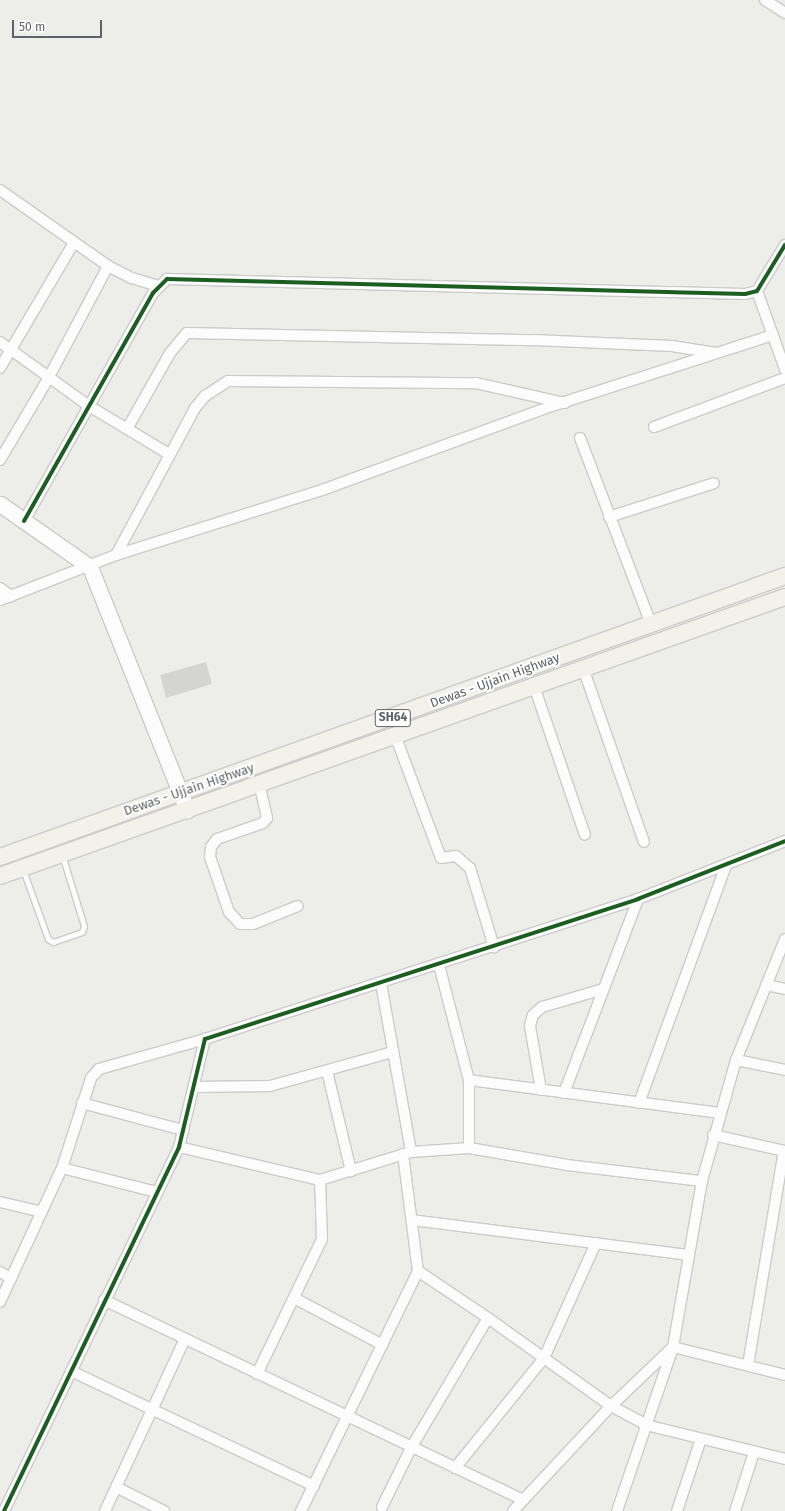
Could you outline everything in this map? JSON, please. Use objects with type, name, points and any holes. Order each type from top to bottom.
[{"type":"main road","name":"Dewas - Ujjain Highway","points":[[0,857],[785,576]]},
{"type":"main road","name":"Dewas - Ujjain Highway","points":[[0,876],[785,597]]},
{"type":"street","points":[[765,0],[785,13]]},
{"type":"street","points":[[0,190],[73,244],[108,266],[132,278],[158,286]]},
{"type":"street","points":[[0,368],[73,244]]},
{"type":"street","points":[[24,521],[158,286],[172,278],[745,294],[758,291],[785,245]]},
{"type":"street","points":[[0,460],[49,377],[108,266]]},
{"type":"street","points":[[758,291],[773,335],[781,344],[785,369]]},
{"type":"street","points":[[126,429],[170,353],[186,333],[533,340],[672,346],[716,353]]},
{"type":"street","points":[[0,600],[90,567],[116,555],[322,490],[565,403],[773,335]]},
{"type":"street","points":[[0,342],[89,406],[169,454]]},
{"type":"street","points":[[654,427],[785,378]]},
{"type":"street","points":[[116,555],[169,454],[205,396],[228,381],[476,383],[565,403]]},
{"type":"street","points":[[580,438],[609,518],[651,624]]},
{"type":"street","points":[[609,518],[714,483]]},
{"type":"street","points":[[0,504],[90,567],[187,810]]},
{"type":"street","points":[[0,588],[11,596]]},
{"type":"street","points":[[583,668],[644,842]]},
{"type":"street","points":[[534,686],[585,835]]},
{"type":"street","points":[[395,735],[441,858],[456,856],[470,868],[494,947]]},
{"type":"street","points":[[259,783],[267,818],[263,822],[217,839],[211,847],[210,857],[229,912],[240,924],[253,924],[298,906]]},
{"type":"street","points":[[0,1302],[62,1168],[91,1078],[99,1069],[205,1039],[494,947],[638,899],[785,841]]},
{"type":"street","points":[[639,1103],[726,865]]},
{"type":"street","points":[[564,1093],[638,899]]},
{"type":"street","points":[[617,1511],[673,1347],[702,1181],[713,1135],[736,1060],[785,939]]},
{"type":"street","points":[[439,965],[469,1080],[469,1148]]},
{"type":"street","points":[[301,1511],[418,1271],[412,1220],[407,1153],[382,983]]},
{"type":"street","points":[[766,985],[785,989]]},
{"type":"street","points":[[541,1090],[530,1026],[533,1014],[542,1007],[603,989]]},
{"type":"street","points":[[4,1511],[104,1300],[179,1147],[205,1039]]},
{"type":"street","points":[[194,1087],[270,1086],[393,1052]]},
{"type":"street","points":[[736,1060],[785,1070]]},
{"type":"street","points":[[327,1071],[351,1171]]},
{"type":"street","points":[[469,1080],[720,1113]]},
{"type":"street","points":[[82,1103],[184,1130]]},
{"type":"street","points":[[713,1135],[785,1151],[748,1366]]},
{"type":"street","points":[[179,1147],[320,1180],[407,1153],[469,1148],[567,1165],[702,1181]]},
{"type":"street","points":[[62,1168],[157,1192]]},
{"type":"street","points":[[257,1374],[296,1299],[322,1239],[320,1180]]},
{"type":"street","points":[[0,1202],[42,1212]]},
{"type":"street","points":[[412,1220],[689,1254]]},
{"type":"street","points":[[455,1468],[544,1358],[596,1243]]},
{"type":"street","points":[[418,1271],[488,1318],[611,1406],[646,1425],[785,1459]]},
{"type":"street","points":[[0,1272],[11,1278]]},
{"type":"street","points":[[296,1299],[383,1345]]},
{"type":"street","points":[[104,1300],[411,1448],[523,1500]]},
{"type":"street","points":[[384,1510],[411,1448],[488,1318]]},
{"type":"street","points":[[105,1511],[185,1339]]},
{"type":"street","points":[[673,1347],[785,1375]]},
{"type":"street","points":[[512,1511],[611,1406],[673,1347]]},
{"type":"street","points":[[71,1370],[314,1486]]},
{"type":"street","points":[[677,1511],[701,1439]]},
{"type":"street","points":[[735,1511],[754,1452]]},
{"type":"street","points":[[116,1487],[164,1511]]},
{"type":"lane","points":[[22,868],[48,939],[54,942],[82,932],[84,926],[62,854]]},
{"type":"building","points":[[206,662],[212,684],[166,698],[160,675]]},
{"type":"cycle path","points":[[24,521],[153,293],[167,279],[745,294],[757,291],[785,245]]},
{"type":"cycle path","points":[[4,1511],[179,1147],[205,1039],[638,899],[785,841]]}]
